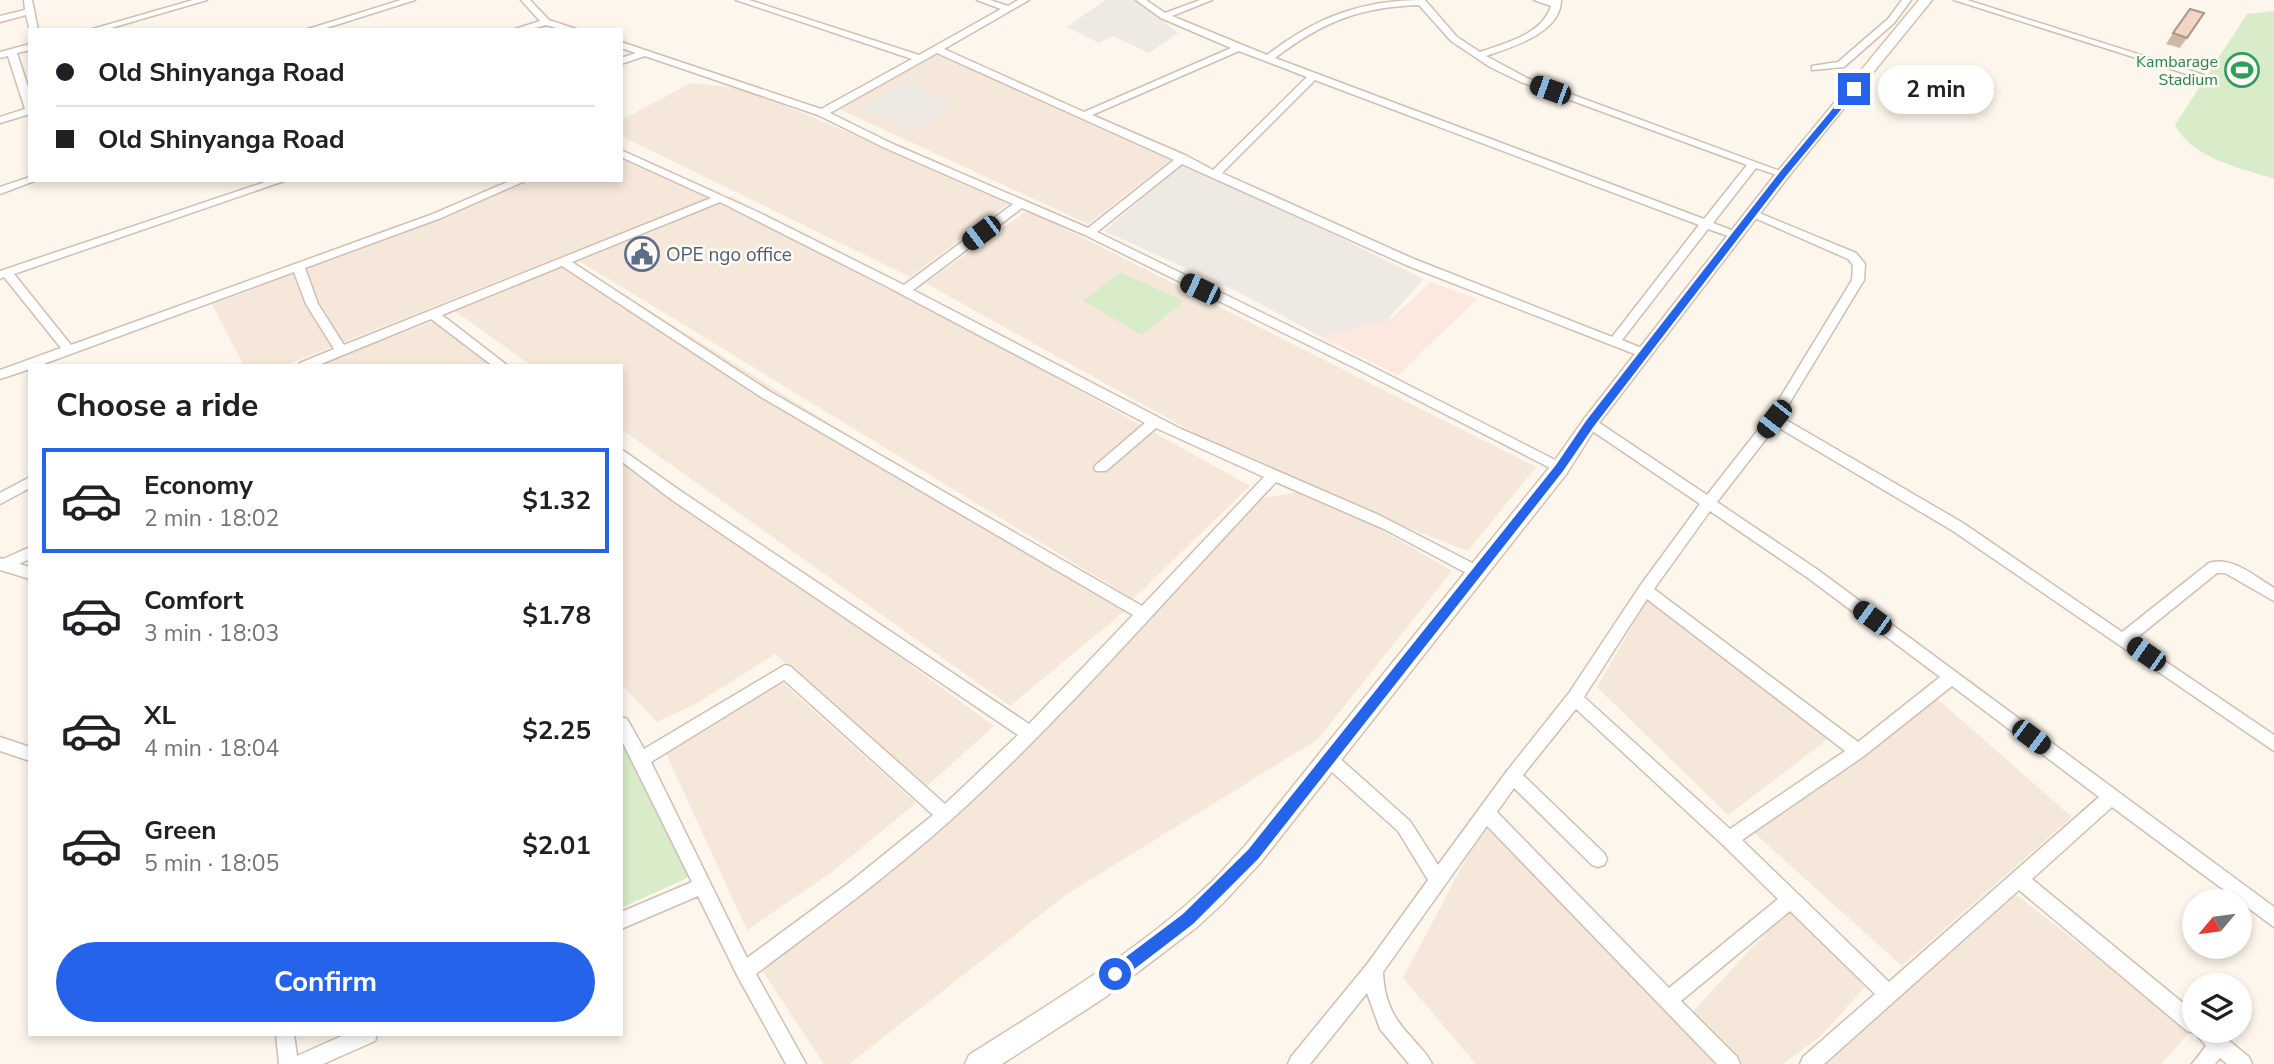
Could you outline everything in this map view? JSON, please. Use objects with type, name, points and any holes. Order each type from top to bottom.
[{"type":"main road","points":[[978,1064],[1095,989],[1188,919],[1253,854],[1560,468],[1590,423],[1752,213],[1926,0]]},
{"type":"street","points":[[27,0],[33,28]]},
{"type":"street","points":[[100,28],[204,0]]},
{"type":"street","points":[[316,28],[411,0]]},
{"type":"street","points":[[525,0],[546,22]]},
{"type":"street","points":[[740,0],[919,58]]},
{"type":"street","points":[[981,0],[1009,9]]},
{"type":"street","points":[[822,113],[1025,0]]},
{"type":"street","points":[[1140,0],[1164,16],[1239,48],[1735,236]]},
{"type":"street","points":[[1164,16],[1208,0]]},
{"type":"street","points":[[1478,56],[1538,31],[1557,3],[1538,0]]},
{"type":"street","points":[[1815,68],[1841,65],[1891,21],[1907,0]]},
{"type":"street","points":[[1958,0],[2199,75]]},
{"type":"street","points":[[1268,59],[1294,38],[1338,14],[1374,5],[1421,1],[1454,39],[1478,56],[1524,80],[1783,174]]},
{"type":"street","points":[[0,19],[29,12]]},
{"type":"street","points":[[524,28],[546,22],[568,28]]},
{"type":"street","points":[[623,46],[822,113],[1089,233],[1363,367],[1560,468]]},
{"type":"street","points":[[0,55],[28,48]]},
{"type":"street","points":[[1082,116],[1239,48]]},
{"type":"street","points":[[936,49],[1410,262],[1645,354]]},
{"type":"street","points":[[12,52],[28,104]]},
{"type":"street","points":[[623,60],[645,53]]},
{"type":"street","points":[[1216,174],[1314,76]]},
{"type":"street","points":[[0,120],[28,112]]},
{"type":"street","points":[[623,154],[720,198],[1154,422],[1272,477],[1362,513],[1477,572]]},
{"type":"street","points":[[1089,233],[1183,158]]},
{"type":"street","points":[[1615,341],[1754,164]]},
{"type":"street","points":[[0,191],[28,181]]},
{"type":"street","points":[[67,348],[4,274],[276,182]]},
{"type":"street","points":[[0,374],[437,216],[517,182]]},
{"type":"street","points":[[309,364],[565,263],[720,198]]},
{"type":"street","points":[[904,291],[1020,204]]},
{"type":"street","points":[[1298,1064],[1374,970],[1513,776],[1575,698],[1645,590],[1708,503],[1774,419],[1858,280],[1860,268],[1857,261],[1846,253],[1752,213]]},
{"type":"street","points":[[565,263],[765,394],[1142,613]]},
{"type":"street","points":[[298,266],[312,303],[341,351]]},
{"type":"street","points":[[434,315],[499,364]]},
{"type":"street","points":[[1774,419],[1958,527],[2274,744]]},
{"type":"street","points":[[1101,468],[1154,422]]},
{"type":"street","points":[[1590,423],[1813,574],[2274,918]]},
{"type":"street","points":[[623,456],[677,496],[1030,734]]},
{"type":"street","points":[[744,971],[856,888],[945,814],[1030,734],[1272,477]]},
{"type":"street","points":[[0,499],[28,483]]},
{"type":"street","points":[[2,565],[28,553]]},
{"type":"street","points":[[2,565],[28,572]]},
{"type":"street","points":[[2124,639],[2214,567],[2227,567],[2274,595]]},
{"type":"street","points":[[1645,590],[1858,751]]},
{"type":"street","points":[[641,759],[785,671],[945,814]]},
{"type":"street","points":[[1729,839],[1858,751],[1952,677]]},
{"type":"street","points":[[1575,698],[1729,839],[1888,994]]},
{"type":"street","points":[[623,728],[641,759],[744,971],[796,1064]]},
{"type":"street","points":[[0,744],[28,753]]},
{"type":"street","points":[[1330,760],[1404,826],[1438,880]]},
{"type":"street","points":[[1513,776],[1598,859]]},
{"type":"street","points":[[1810,1064],[2111,797]]},
{"type":"street","points":[[1487,814],[1730,1064]]},
{"type":"street","points":[[2019,879],[2182,1014]]},
{"type":"street","points":[[623,920],[701,886]]},
{"type":"street","points":[[1668,1000],[1790,900]]},
{"type":"street","points":[[1374,970],[1374,988],[1380,1013],[1422,1064]]},
{"type":"street","points":[[285,1036],[289,1064]]},
{"type":"street","points":[[301,1064],[364,1036]]},
{"type":"street","points":[[2203,1064],[2220,1044],[2242,1064]]},
{"type":"shaded area","points":[[1106,0],[1136,0],[1178,33],[1149,53],[1113,36],[1099,43],[1067,27]]},
{"type":"shaded area","points":[[938,52],[1175,157],[1088,224],[837,108]]},
{"type":"shaded area","points":[[910,78],[952,107],[909,130],[859,108]]},
{"type":"shaded area","points":[[691,83],[747,89],[1011,202],[910,277],[623,137],[623,119]]},
{"type":"shaded area","points":[[623,150],[721,193],[288,364],[243,364],[211,302],[518,182],[623,182]]},
{"type":"shaded area","points":[[1185,162],[1424,279],[1386,321],[1320,336],[1238,292],[1104,231]]},
{"type":"shaded area","points":[[731,196],[1250,486],[1133,599],[579,261]]},
{"type":"shaded area","points":[[1028,210],[1536,467],[1468,551],[1268,474],[925,283]]},
{"type":"shaded area","points":[[571,261],[1126,610],[1010,706],[623,430],[623,364],[529,364],[452,309]]},
{"type":"shaded area","points":[[1431,282],[1477,299],[1398,375],[1311,332],[1352,306],[1392,318]]},
{"type":"shaded area","points":[[439,319],[500,364],[325,364]]},
{"type":"shaded area","points":[[623,454],[994,726],[927,786],[775,654],[697,703],[657,722],[623,686]]},
{"type":"shaded area","points":[[1300,492],[1333,502],[1452,571],[1318,739],[1067,894],[849,1064],[824,1064],[760,967],[807,922],[1034,726],[1261,498]]},
{"type":"shaded area","points":[[1651,593],[1828,739],[1728,815],[1597,687]]},
{"type":"shaded area","points":[[774,675],[916,803],[832,872],[747,930],[664,749]]},
{"type":"shaded area","points":[[1925,688],[2072,817],[1902,966],[1752,831]]},
{"type":"shaded area","points":[[1485,823],[1719,1064],[1476,1064],[1403,978]]},
{"type":"shaded area","points":[[2014,893],[2182,1024],[2182,1041],[2161,1064],[1817,1064]]},
{"type":"shaded area","points":[[1792,905],[1872,979],[1822,1035],[1783,1064],[1740,1064],[1692,1012]]},
{"type":"green space","name":"Kambarage Stadium","points":[[2274,11],[2274,179],[2218,161],[2205,154],[2183,137],[2175,125],[2247,14]]},
{"type":"green space","points":[[1120,272],[1184,301],[1142,335],[1083,301]]},
{"type":"green space","points":[[623,733],[700,872],[623,907]]},
{"type":"building","points":[[2190,9],[2204,13],[2187,38],[2173,33]]},
{"type":"place","name":"Kambarage Stadium","points":[[2242,70]]},
{"type":"place","name":"OPE ngo office","points":[[642,254]]},
{"type":"route","points":[[1115,974],[1188,919],[1214,896],[1253,854],[1560,468],[1590,423],[1783,174],[1854,89]]}]
